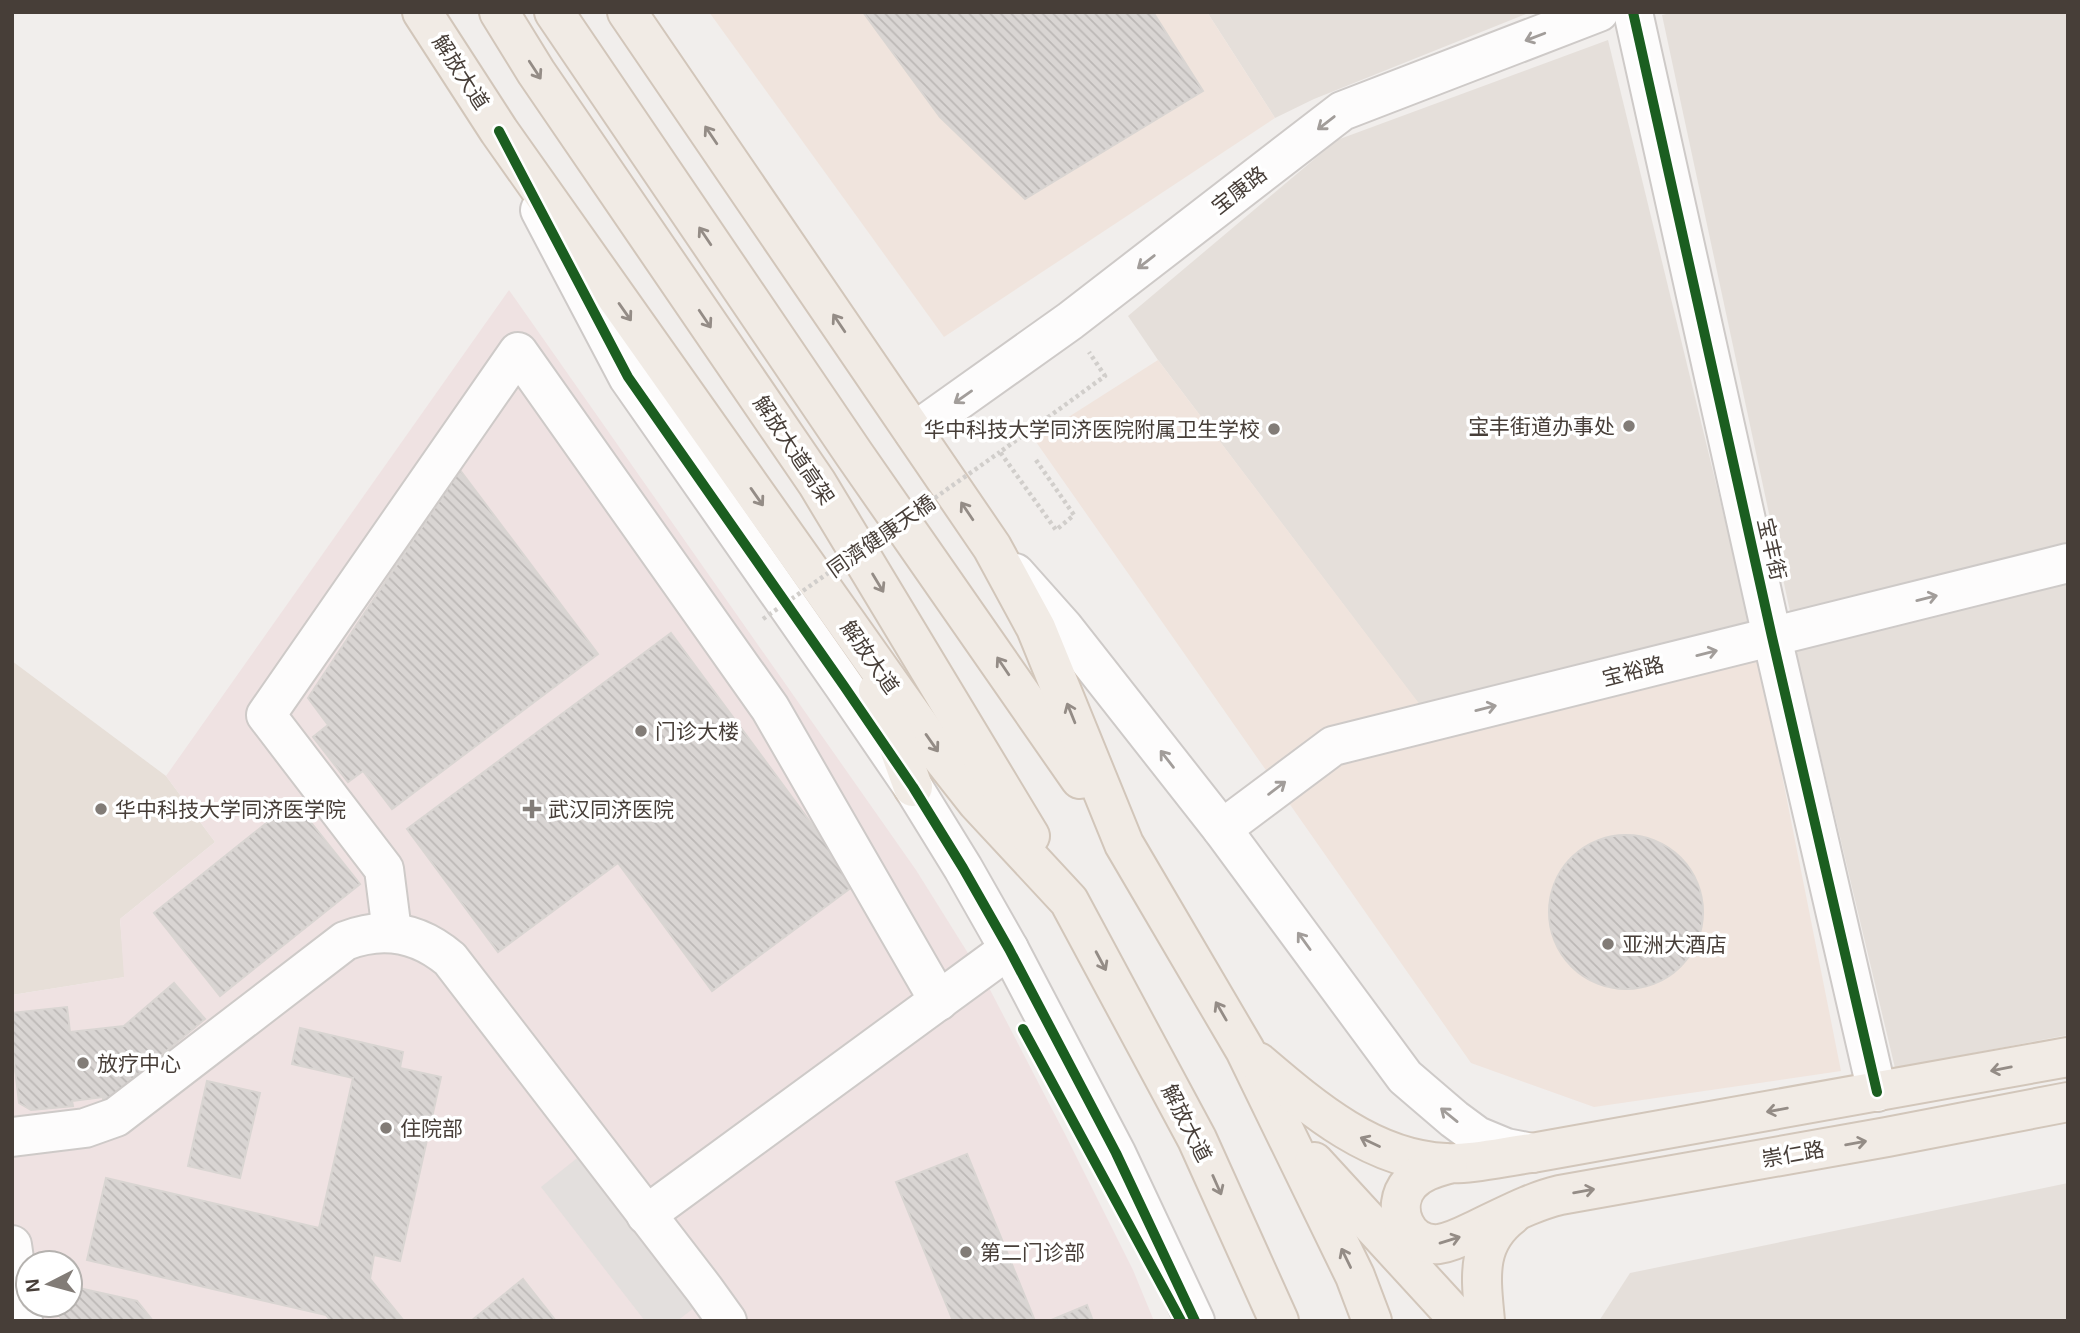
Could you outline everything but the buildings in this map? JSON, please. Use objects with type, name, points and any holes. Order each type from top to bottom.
[{"type":"main road","name":"解放大道高架","points":[[499,12],[536,72],[817,483],[1069,901]]},
{"type":"main road","points":[[554,12],[854,454],[1124,844],[1245,1051],[1355,1276],[1372,1321]]},
{"type":"main road","points":[[627,12],[992,547],[1036,628],[1124,844]]},
{"type":"main road","name":"解放大道","points":[[439,18],[499,131],[940,755],[977,802],[1069,901],[1196,1139],[1279,1321]]},
{"type":"main road","points":[[860,642],[913,787]]},
{"type":"main road","points":[[1245,1051],[1300,1098],[1348,1132],[1418,1160],[1448,1164],[1532,1153],[2068,1057]]},
{"type":"main road","name":"崇仁路","points":[[1448,1164],[1421,1174],[1412,1181],[1402,1196],[1400,1206],[1403,1223],[1414,1237],[1429,1244],[1452,1241],[1519,1210],[1560,1195],[2068,1102]]},
{"type":"main road","points":[[1280,1120],[1317,1166],[1460,1321]]},
{"type":"main road","points":[[1485,1321],[1483,1259],[1487,1244],[1501,1223],[1519,1210]]},
{"type":"street","name":"宝康路","points":[[914,432],[1070,321],[1342,111],[1599,12]]},
{"type":"street","name":"宝丰街","points":[[1633,12],[1877,1093]]},
{"type":"street","points":[[499,131],[628,377],[913,787],[1009,949],[1116,1153],[1195,1321]]},
{"type":"street","points":[[392,932],[384,869],[266,715],[518,352],[770,708],[939,1001]]},
{"type":"street","points":[[992,547],[1064,628],[1222,829],[1405,1077],[1477,1136],[1506,1148],[1532,1153]]},
{"type":"street","name":"宝裕路","points":[[1222,829],[1333,746],[2068,563]]},
{"type":"street","points":[[12,1136],[85,1128],[116,1118],[331,950],[360,935],[392,932],[423,940],[450,959],[727,1321]]},
{"type":"street","points":[[646,1215],[1009,949]]},
{"type":"street","points":[[12,1245],[23,1321]]},
{"type":"path","points":[[1000,452],[1056,530],[1074,514],[1036,460]]},
{"type":"shaded area","points":[[709,12],[1207,12],[1275,118],[944,337]]},
{"type":"shaded area","points":[[1207,12],[1531,12],[1314,99],[1275,118]]},
{"type":"shaded area","points":[[1675,12],[2068,12],[2068,546],[1791,616],[1662,15]]},
{"type":"shaded area","points":[[1608,40],[1759,660],[1446,740],[1158,360],[1128,316],[1337,140]]},
{"type":"shaded area","name":"武汉同济医院","points":[[509,290],[916,870],[986,982],[1133,1270],[1154,1321],[12,1321],[12,995],[124,977],[120,919],[215,842],[166,776]]},
{"type":"shaded area","points":[[1158,360],[1446,739],[1759,660],[1841,1071],[1594,1107],[1471,1063],[1034,439]]},
{"type":"shaded area","points":[[2068,583],[2068,1035],[1895,1068],[1795,648]]},
{"type":"shaded area","name":"华中科技大学同济医学院","points":[[12,661],[166,776],[215,842],[120,919],[125,977],[12,995]]},
{"type":"shaded area","points":[[581,1155],[699,1304],[677,1321],[645,1321],[541,1187]]},
{"type":"shaded area","points":[[2068,1183],[2068,1321],[1599,1321],[1630,1273]]},
{"type":"cycle path","points":[[1633,12],[1772,637],[1877,1092]]},
{"type":"cycle path","points":[[499,131],[628,377],[913,787],[963,868],[1009,949],[1116,1153],[1195,1321]]},
{"type":"cycle path","points":[[1023,1029],[1181,1321]]},
{"type":"place","name":"宝丰街道办事处","points":[[1629,426]]},
{"type":"place","name":"华中科技大学同济医院附属卫生学校","points":[[1274,429]]},
{"type":"place","name":"门诊大楼","points":[[641,731]]},
{"type":"place","name":"华中科技大学同济医学院","points":[[101,809]]},
{"type":"place","name":"武汉同济医院","points":[[532,809]]},
{"type":"place","name":"亚洲大酒店","points":[[1608,944]]},
{"type":"place","name":"放疗中心","points":[[83,1063]]},
{"type":"place","name":"住院部","points":[[386,1128]]},
{"type":"place","name":"第二门诊部","points":[[966,1252]]}]
